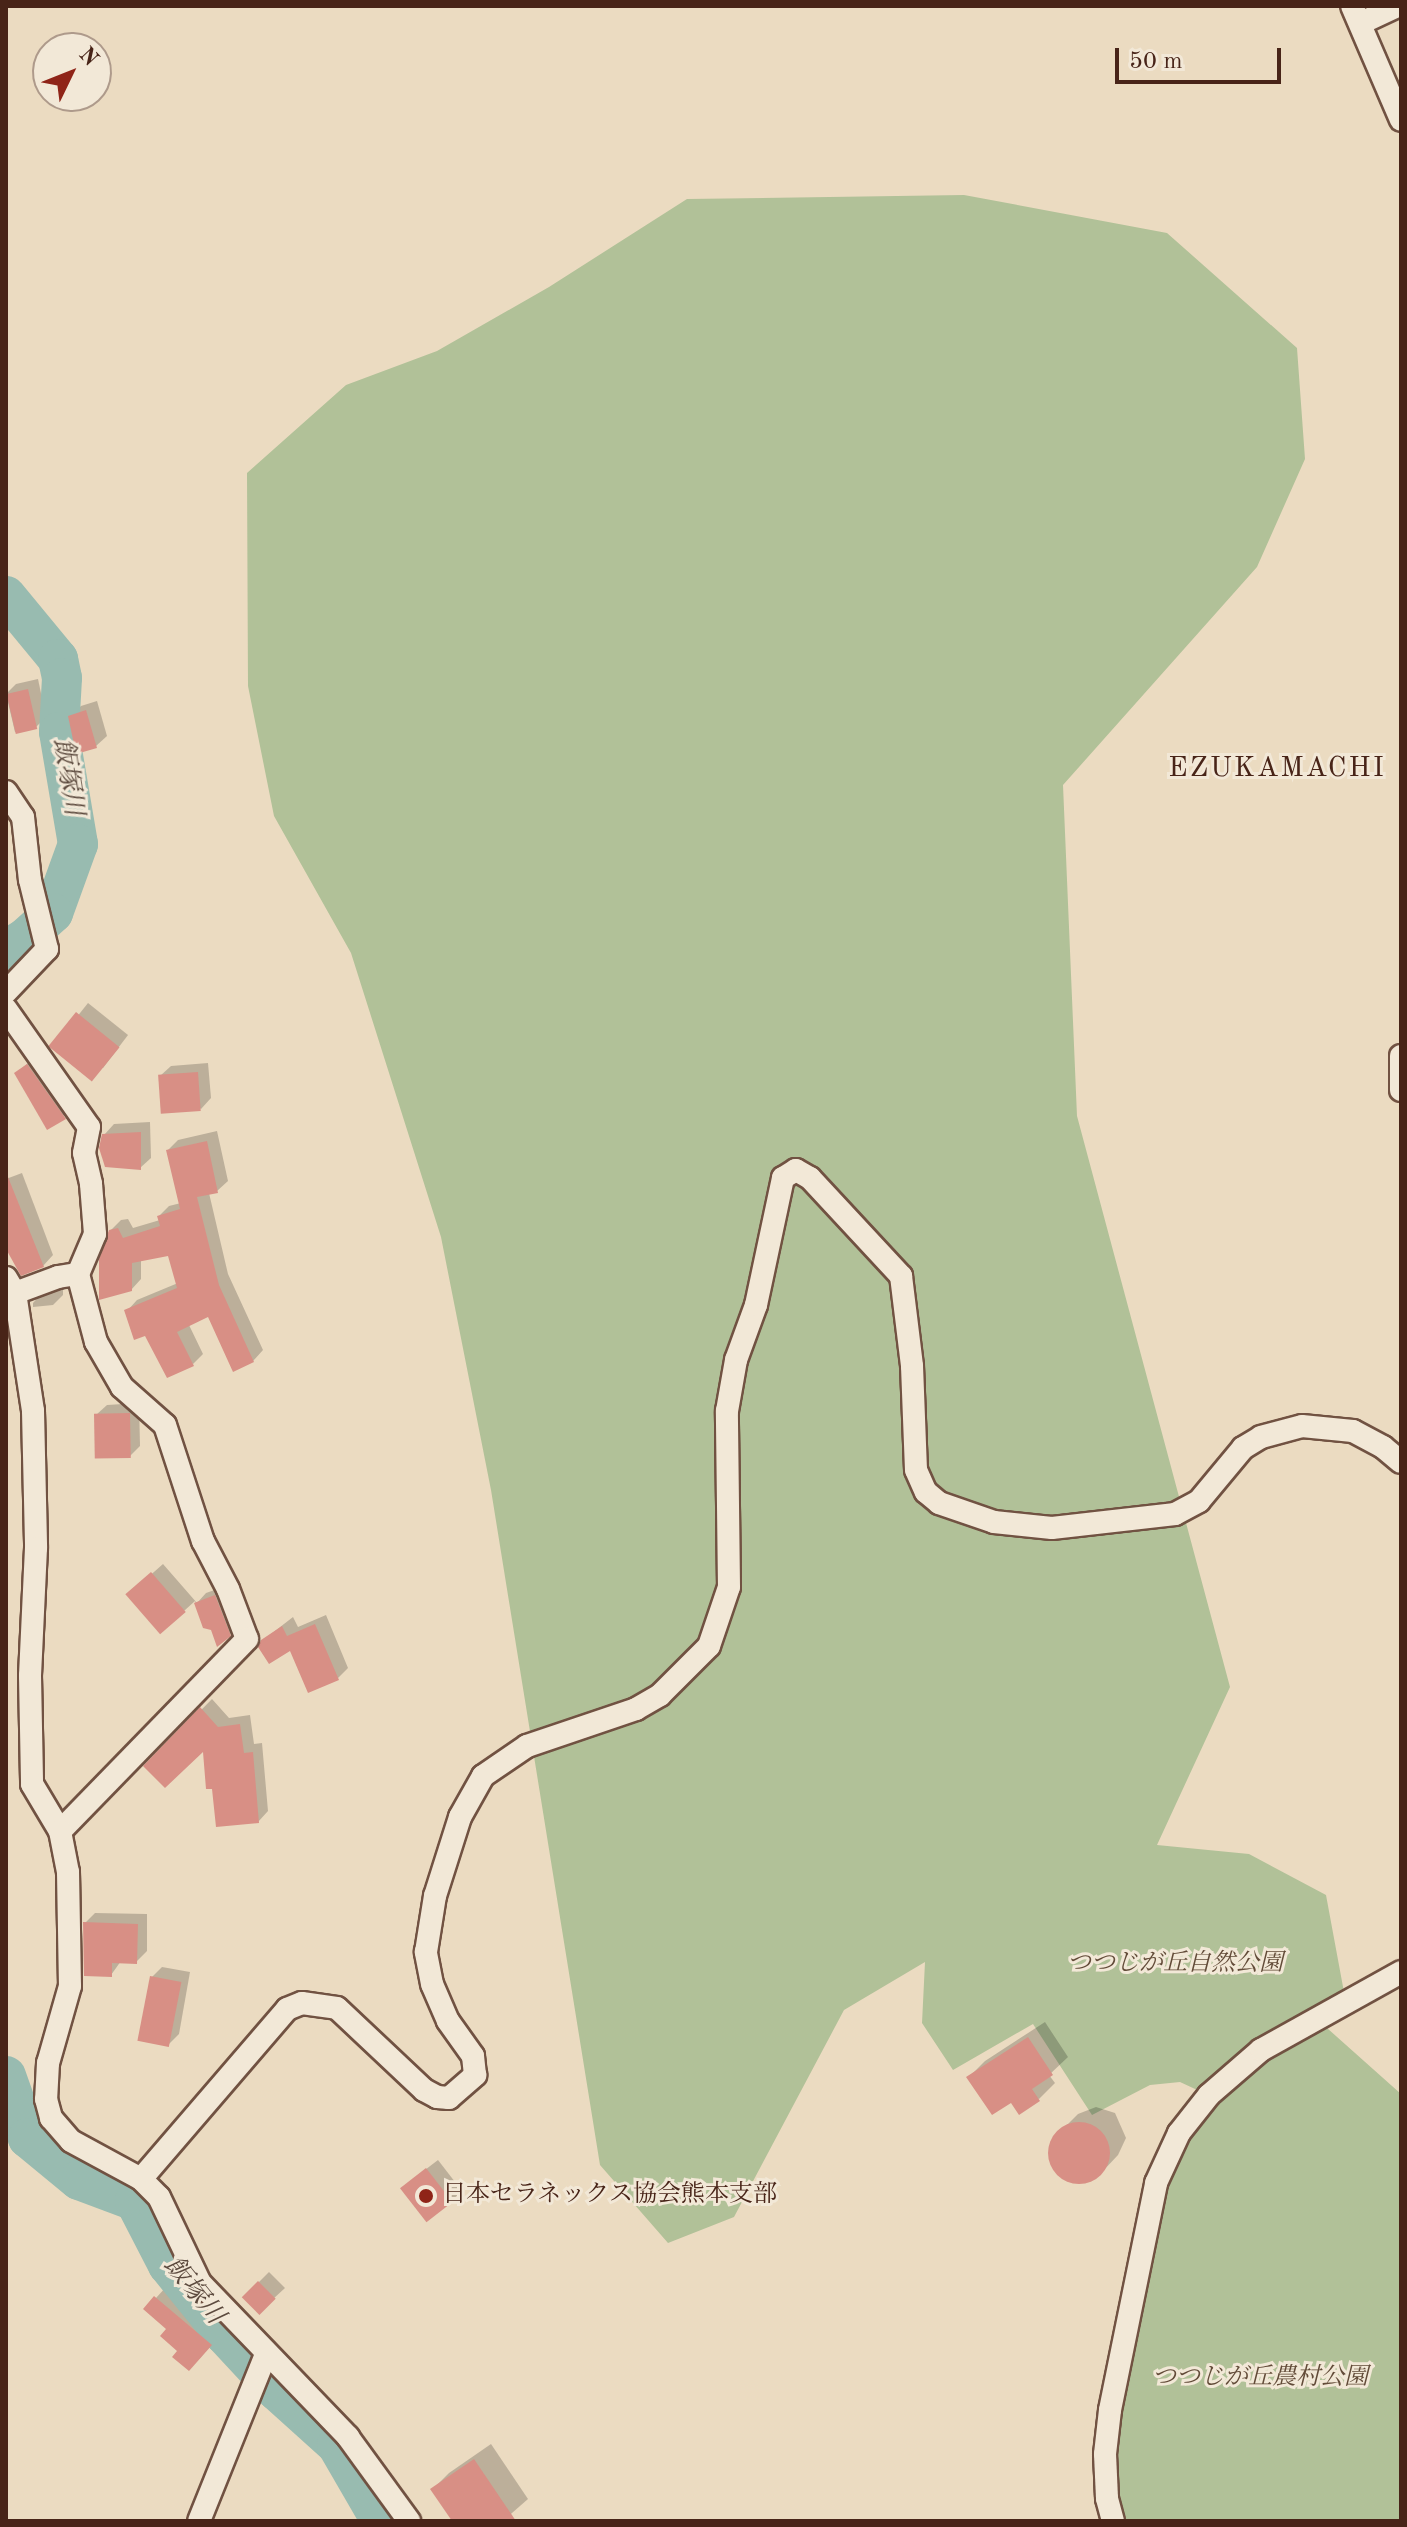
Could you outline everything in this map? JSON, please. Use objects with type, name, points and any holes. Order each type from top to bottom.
[{"type":"street","points":[[1397,6],[1356,14],[1401,120]]},
{"type":"street","points":[[6,792],[23,817],[30,880],[47,949],[6,992]]},
{"type":"street","points":[[6,1009],[89,1127],[84,1153],[91,1184],[95,1234],[78,1274],[96,1342],[122,1387],[165,1425],[203,1541],[228,1589],[247,1639],[60,1831]]},
{"type":"street","points":[[1401,1056],[1401,1090]]},
{"type":"street","points":[[141,2179],[287,2009],[302,2003],[337,2008],[424,2090],[437,2097],[449,2098],[475,2075],[473,2056],[448,2021],[432,1984],[426,1952],[435,1896],[460,1817],[483,1776],[527,1746],[648,1702],[660,1695],[709,1646],[729,1587],[727,1411],[736,1360],[756,1305],[783,1178],[796,1170],[810,1178],[901,1276],[912,1366],[916,1470],[926,1492],[939,1503],[994,1522],[1052,1528],[1175,1514],[1199,1501],[1243,1448],[1261,1437],[1302,1426],[1353,1431],[1383,1447],[1401,1462]]},
{"type":"street","points":[[78,1274],[10,1286],[33,1411],[36,1548],[30,1676],[32,1784],[60,1831],[68,1872],[70,1986],[48,2063],[46,2099],[51,2118],[71,2141],[141,2179],[159,2197],[200,2283],[348,2437],[409,2521]]},
{"type":"street","points":[[1113,2521],[1107,2498],[1105,2454],[1110,2410],[1156,2183],[1179,2133],[1209,2095],[1261,2050],[1401,1972]]},
{"type":"street","points":[[199,2521],[266,2354]]},
{"type":"green space","points":[[964,195],[1167,233],[1297,348],[1305,459],[1257,567],[1063,785],[1077,1116],[1230,1687],[1157,1845],[1249,1854],[1326,1895],[1346,2003],[1318,2020],[1401,2094],[1401,2521],[1113,2521],[1107,2498],[1156,2183],[1208,2095],[1180,2082],[1150,2085],[1092,2115],[1033,2024],[953,2070],[922,2023],[925,1962],[844,2010],[734,2217],[668,2243],[600,2165],[491,1490],[441,1237],[351,953],[274,816],[248,686],[247,473],[346,385],[437,351],[549,287],[687,199]]},
{"type":"building","points":[[28,689],[37,729],[16,734],[7,694]]},
{"type":"building","points":[[86,710],[97,748],[76,754],[68,716]]},
{"type":"building","points":[[76,1012],[120,1047],[92,1081],[48,1046]]},
{"type":"building","points":[[27,1064],[66,1119],[47,1130],[14,1073]]},
{"type":"building","points":[[198,1072],[201,1111],[161,1114],[158,1075]]},
{"type":"building","points":[[141,1132],[141,1170],[105,1167],[99,1148],[102,1134]]},
{"type":"building","points":[[207,1141],[218,1193],[197,1197],[219,1285],[254,1362],[233,1372],[208,1317],[177,1332],[194,1366],[167,1378],[145,1336],[134,1340],[124,1310],[177,1288],[168,1256],[132,1263],[132,1291],[99,1300],[99,1259],[109,1230],[118,1228],[123,1238],[160,1226],[157,1216],[180,1209],[166,1150]]},
{"type":"building","points":[[6,1172],[44,1267],[21,1276],[6,1249]]},
{"type":"building","points":[[130,1413],[131,1458],[95,1459],[94,1414]]},
{"type":"building","points":[[151,1572],[186,1612],[160,1634],[125,1594]]},
{"type":"building","points":[[215,1595],[231,1636],[217,1647],[211,1630],[203,1628],[194,1603]]},
{"type":"building","points":[[315,1624],[339,1680],[308,1693],[290,1651],[269,1664],[258,1647],[261,1640],[282,1626],[287,1636]]},
{"type":"building","points":[[200,1707],[218,1727],[240,1724],[244,1753],[253,1752],[259,1823],[216,1827],[212,1789],[206,1789],[203,1752],[165,1788],[143,1766]]},
{"type":"building","points":[[83,1922],[138,1924],[137,1964],[112,1963],[112,1977],[84,1976]]},
{"type":"building","points":[[150,1976],[181,1982],[169,2047],[137,2041]]},
{"type":"building","points":[[1028,2037],[1053,2075],[1032,2089],[1040,2101],[1019,2115],[1011,2103],[992,2115],[966,2077]]},
{"type":"building","points":[[1079,2122],[1101,2131],[1110,2153],[1101,2175],[1079,2184],[1057,2175],[1048,2153],[1057,2131]]},
{"type":"building","name":"日本セラネックス協会熊本支部","points":[[426,2168],[452,2202],[426,2222],[400,2188]]},
{"type":"building","points":[[258,2281],[276,2299],[259,2315],[242,2297]]},
{"type":"building","points":[[154,2296],[212,2345],[189,2371],[172,2357],[177,2351],[160,2336],[166,2329],[143,2309]]},
{"type":"building","points":[[474,2459],[516,2521],[452,2521],[430,2489]]},
{"type":"waterway","name":"飯塚川","points":[[6,596],[58,659],[62,678],[59,732],[78,844],[53,913],[24,939],[6,950]]},
{"type":"waterway","name":"飯塚川","points":[[6,2076],[28,2138],[79,2180],[135,2201],[168,2265],[224,2334],[277,2391],[337,2445],[381,2521]]},
{"type":"place","name":"日本セラネックス協会熊本支部","points":[[426,2196]]},
{"type":"district","name":"EZUKAMACHI","points":[[1277,769]]},
{"type":"park label","name":"つつじが丘自然公園","points":[[1175,1965]]},
{"type":"park label","name":"つつじが丘農村公園","points":[[1260,2379]]}]
